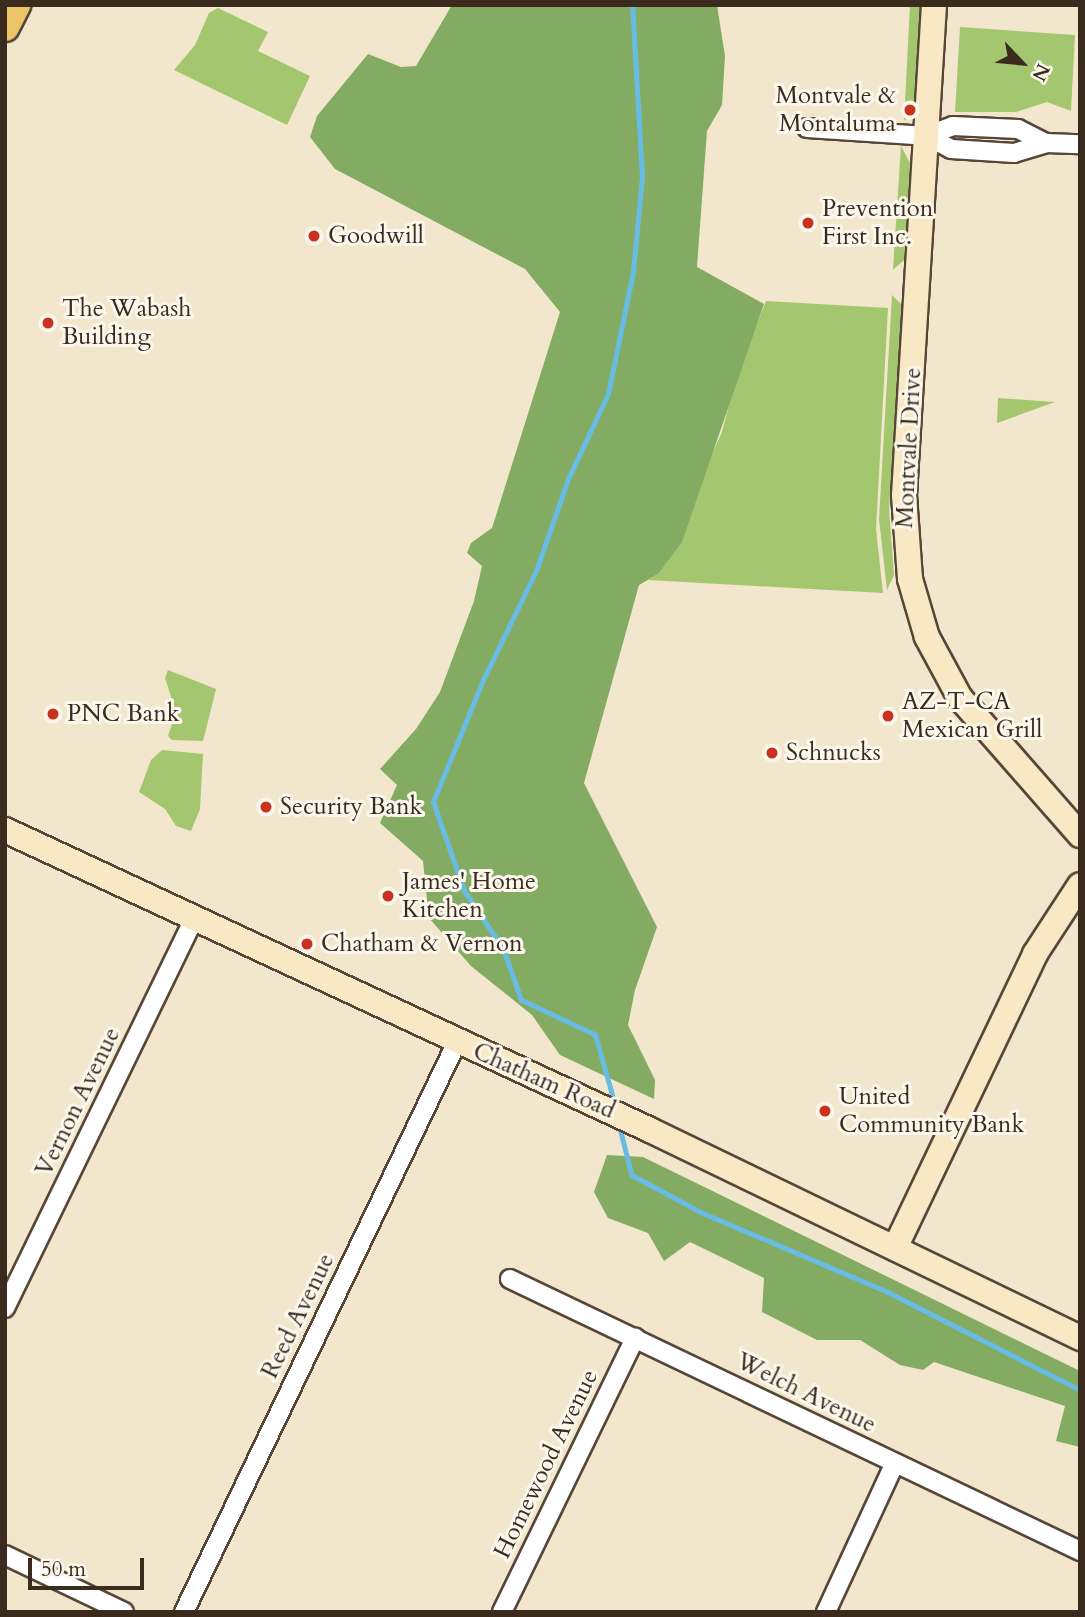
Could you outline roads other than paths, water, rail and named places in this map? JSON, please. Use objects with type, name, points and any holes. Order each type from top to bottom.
[{"type":"main road","points":[[5,27],[16,5]]},
{"type":"street","name":"Montvale Drive","points":[[934,5],[903,522],[912,589],[927,637],[960,698],[1080,835]]},
{"type":"street","points":[[807,128],[926,136],[951,149],[1014,153],[1046,143],[1080,144]]},
{"type":"street","name":"Chatham Road","points":[[5,830],[650,1130],[1080,1338]]},
{"type":"street","points":[[895,1248],[1030,963],[1080,885]]},
{"type":"street","name":"Vernon Avenue","points":[[5,1308],[195,917]]},
{"type":"street","name":"Reed Avenue","points":[[184,1612],[457,1042]]},
{"type":"street","name":"Welch Avenue","points":[[510,1279],[1080,1551]]},
{"type":"street","name":"Homewood Avenue","points":[[502,1612],[635,1338]]},
{"type":"street","points":[[826,1612],[895,1464]]},
{"type":"street","points":[[5,1555],[124,1612]]},
{"type":"waterway","points":[[614,1102],[595,1035],[521,1000],[503,949],[464,891],[433,802],[483,680],[536,571],[568,479],[608,394],[633,272],[642,176],[632,5]]},
{"type":"waterway","points":[[619,1124],[632,1175],[703,1213],[888,1292],[1080,1390]]},
{"type":"place","name":"Montvale & Montaluma","points":[[910,110]]},
{"type":"place","name":"Prevention First Inc.","points":[[808,223]]},
{"type":"place","name":"Goodwill","points":[[314,236]]},
{"type":"place","name":"The Wabash Building","points":[[48,323]]},
{"type":"place","name":"PNC Bank","points":[[53,714]]},
{"type":"place","name":"AZ-T-CA Mexican Grill","points":[[888,716]]},
{"type":"place","name":"Schnucks","points":[[772,753]]},
{"type":"place","name":"Security Bank","points":[[266,807]]},
{"type":"place","name":"James' Home Kitchen","points":[[388,896]]},
{"type":"place","name":"Chatham & Vernon","points":[[307,944]]},
{"type":"place","name":"United Community Bank","points":[[825,1111]]}]
